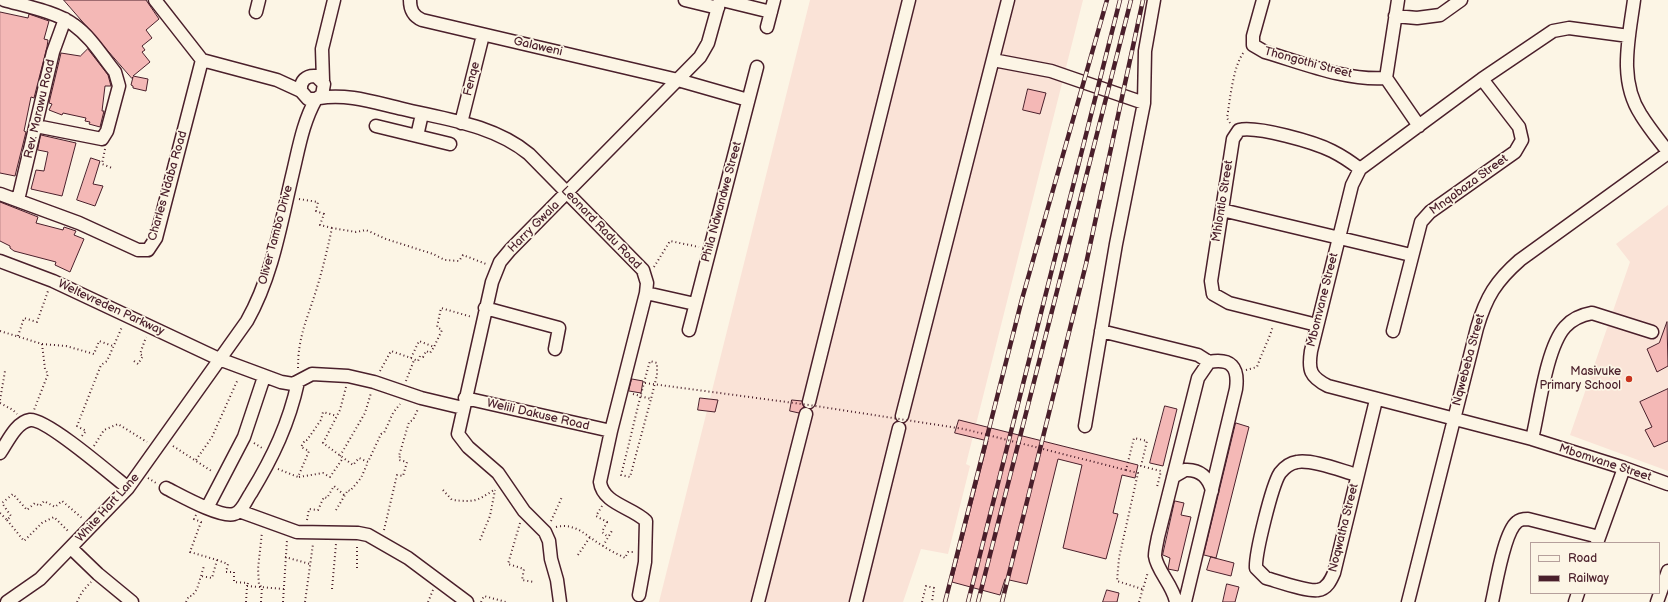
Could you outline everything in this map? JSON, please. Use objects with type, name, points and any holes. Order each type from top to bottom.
[{"type":"street","points":[[4,0],[65,19],[85,34],[115,72],[118,80],[119,86],[109,124],[105,136],[102,139],[36,126]]},
{"type":"street","points":[[161,2],[202,60],[277,80],[302,92],[308,99],[318,98],[324,92],[322,50],[334,0]]},
{"type":"street","name":"Galaweni","points":[[410,0],[411,11],[418,18],[678,80]]},
{"type":"street","points":[[684,0],[720,3],[771,12]]},
{"type":"street","points":[[767,27],[774,0]]},
{"type":"street","points":[[758,602],[808,408],[909,0]]},
{"type":"street","points":[[902,416],[1008,0]]},
{"type":"street","points":[[1085,426],[1101,331],[1144,102],[1145,51],[1154,0]]},
{"type":"street","name":"Thongothi Street","points":[[1262,0],[1253,36],[1253,45],[1265,52],[1336,72],[1368,78],[1386,78]]},
{"type":"street","points":[[1398,0],[1386,78],[1419,126]]},
{"type":"street","points":[[1395,16],[1417,18],[1440,15],[1461,0]]},
{"type":"street","points":[[1634,0],[1629,36],[1627,76],[1630,93],[1640,114],[1668,153]]},
{"type":"street","name":"Harry Gwala","points":[[504,480],[468,447],[458,434],[484,314],[495,272],[510,250],[705,51],[720,3]]},
{"type":"street","name":"Rev. Marawu Road","points":[[18,200],[53,52],[65,19]]},
{"type":"street","name":"Mbomvane Street","points":[[1629,36],[1561,29],[1546,35],[1482,79],[1360,168],[1352,185],[1309,360],[1311,373],[1318,381],[1328,386],[1376,400],[1532,439],[1624,468],[1668,484]]},
{"type":"street","name":"Fenqe","points":[[461,123],[483,34]]},
{"type":"street","points":[[302,92],[301,86],[322,50]]},
{"type":"street","name":"Charles Ndaba Road","points":[[0,194],[79,223],[138,250],[148,250],[156,238],[202,60]]},
{"type":"street","points":[[992,60],[1051,71],[1144,102]]},
{"type":"street","name":"Phila Ndwandwe Street","points":[[689,330],[757,67]]},
{"type":"street","points":[[277,80],[316,76],[323,82]]},
{"type":"street","name":"Mnqabaza Street","points":[[1393,331],[1411,255],[1421,222],[1430,212],[1515,152],[1522,140],[1519,127],[1482,79]]},
{"type":"street","points":[[678,80],[748,100]]},
{"type":"street","name":"Leonard Radu Road","points":[[323,82],[332,90],[349,97],[461,123],[504,138],[519,146],[639,264],[645,275],[646,293],[610,431],[600,482],[601,489],[608,497]]},
{"type":"street","name":"Oliver Tambo Drive","points":[[302,92],[304,125]]},
{"type":"street","name":"Leonard Radu Road","points":[[318,98],[349,97]]},
{"type":"street","name":"Oliver Tambo Drive","points":[[219,359],[247,320],[258,299],[271,262],[304,125],[318,98]]},
{"type":"street","points":[[417,136],[422,114]]},
{"type":"street","points":[[376,126],[450,144]]},
{"type":"street","points":[[1239,130],[1252,129],[1315,144],[1331,151],[1360,168]]},
{"type":"street","name":"Mhlontlo Street","points":[[1239,130],[1232,144],[1211,282],[1213,294],[1229,303],[1317,325]]},
{"type":"street","name":"Nqwebeba Street","points":[[1408,602],[1483,308],[1502,276],[1520,260],[1627,181],[1668,153]]},
{"type":"street","points":[[1222,210],[1411,255]]},
{"type":"street","name":"Weltevreden Parkway","points":[[0,261],[53,281],[242,369],[288,384],[298,382]]},
{"type":"street","points":[[646,293],[695,304]]},
{"type":"street","points":[[1532,439],[1549,364],[1559,336],[1565,327],[1583,315],[1592,313],[1652,332]]},
{"type":"street","points":[[484,314],[559,328],[555,349]]},
{"type":"street","points":[[1101,331],[1198,355],[1209,362],[1220,360],[1229,363],[1234,367],[1237,373],[1236,389],[1185,602]]},
{"type":"street","name":"White Hart Lane","points":[[6,602],[40,579],[92,527],[128,488],[219,359]]},
{"type":"street","points":[[1176,602],[1172,589],[1156,560],[1155,554],[1198,378],[1209,362]]},
{"type":"street","name":"Welili Dakuse Road","points":[[298,382],[312,374],[348,376],[374,382],[402,393],[421,398],[464,403],[610,431]]},
{"type":"street","points":[[203,507],[223,478],[244,437],[264,377]]},
{"type":"street","points":[[166,488],[203,507],[230,515],[239,511],[271,460],[290,414],[298,382]]},
{"type":"street","name":"Noqwatha Street","points":[[1357,475],[1306,461],[1292,463],[1285,468],[1276,480],[1257,552],[1256,568],[1261,574],[1266,578],[1313,590],[1322,589],[1326,586],[1334,573],[1376,400]]},
{"type":"street","points":[[0,453],[17,429],[27,421],[41,423],[88,456],[128,488]]},
{"type":"street","points":[[856,602],[899,428]]},
{"type":"street","points":[[1492,602],[1507,540],[1512,527],[1520,520],[1528,519],[1598,540],[1624,468]]},
{"type":"street","points":[[1173,477],[1185,470],[1200,472],[1207,479],[1212,492]]},
{"type":"street","points":[[504,480],[524,511],[545,532],[549,542],[560,602]]},
{"type":"street","points":[[608,497],[646,521],[644,568],[639,595]]},
{"type":"street","points":[[239,511],[288,529],[309,533],[358,533],[380,540],[427,571],[466,602]]},
{"type":"street","points":[[75,544],[98,574],[132,602]]},
{"type":"street","points":[[1660,592],[1668,571]]},
{"type":"path","points":[[1239,130],[1231,125],[1227,118],[1230,98],[1243,53],[1253,45]]},
{"type":"path","points":[[102,139],[106,147],[102,164],[112,168]]},
{"type":"path","points":[[287,196],[318,202],[316,212],[324,214],[320,225],[356,232],[366,230],[386,239],[432,254],[445,260],[459,261],[463,254],[484,262],[495,272]]},
{"type":"path","points":[[298,382],[298,350],[301,332],[325,260],[332,228]]},
{"type":"path","points":[[639,264],[655,267],[670,240],[710,249]]},
{"type":"path","points":[[18,337],[24,318],[38,322],[53,281]]},
{"type":"path","points":[[340,456],[365,413],[374,382],[391,351],[418,361],[420,356],[423,357],[426,351],[430,353],[442,330],[437,327],[441,308],[484,314]]},
{"type":"path","points":[[1237,373],[1257,366],[1261,355],[1268,344],[1276,315]]},
{"type":"path","points":[[74,446],[86,431],[77,426],[101,366],[107,361],[128,316]]},
{"type":"path","points":[[134,361],[138,364],[143,356],[140,354],[150,326]]},
{"type":"path","points":[[0,331],[42,344],[66,346],[94,354],[99,341],[113,346]]},
{"type":"path","points":[[336,510],[344,495],[348,490],[350,491],[361,478],[381,434],[384,433],[402,393],[419,341],[434,347]]},
{"type":"path","points":[[5,371],[0,401],[27,421],[48,374],[45,369],[42,344]]},
{"type":"path","points":[[650,361],[657,363],[657,375],[651,399],[630,477],[621,475],[650,361]]},
{"type":"path","points":[[196,460],[212,437],[242,369]]},
{"type":"path","points":[[348,376],[340,410],[323,443],[353,465],[359,458],[368,462]]},
{"type":"path","points":[[645,382],[817,406],[964,429],[1138,473],[1119,558],[1117,581],[1142,589]]},
{"type":"path","points":[[628,393],[651,399]]},
{"type":"path","points":[[380,540],[386,527],[388,507],[397,475],[403,476],[407,462],[399,460],[400,456],[398,456],[409,422],[413,420],[421,398]]},
{"type":"path","points":[[298,477],[309,451],[301,447],[305,440],[307,440],[321,420],[323,412],[337,416]]},
{"type":"path","points":[[88,456],[104,430],[118,424],[196,460],[223,478]]},
{"type":"path","points":[[244,437],[271,460],[298,477],[324,473],[330,477],[343,458]]},
{"type":"path","points":[[1126,470],[1134,438],[1148,442],[1141,466],[1161,471],[1157,487],[1160,488]]},
{"type":"path","points":[[140,473],[166,488]]},
{"type":"path","points":[[443,490],[452,500],[473,502],[481,499],[494,490],[504,480]]},
{"type":"path","points":[[305,602],[310,564],[309,509],[318,510],[324,497],[327,498],[334,486],[344,495]]},
{"type":"path","points":[[480,540],[490,516],[494,490]]},
{"type":"path","points":[[7,520],[11,516],[2,503],[13,494],[27,510],[35,504],[40,506],[44,501],[55,507],[62,501],[92,527]]},
{"type":"path","points":[[545,532],[562,497]]},
{"type":"path","points":[[608,497],[596,516],[607,522],[602,532],[608,537]]},
{"type":"path","points":[[203,507],[194,519],[201,522],[190,552],[228,564],[226,572],[234,572],[234,582],[248,583],[246,602]]},
{"type":"path","points":[[524,511],[508,564],[524,569],[522,580],[534,582]]},
{"type":"path","points":[[0,512],[24,541],[42,523],[54,517],[75,544]]},
{"type":"path","points":[[261,602],[262,587],[259,585],[258,570],[263,521]]},
{"type":"path","points":[[545,532],[564,525],[576,528],[603,546],[626,558],[628,552],[633,553],[636,543],[646,543]]},
{"type":"path","points":[[283,602],[288,529]]},
{"type":"path","points":[[603,546],[613,529]]},
{"type":"path","points":[[332,589],[334,558],[338,533]]},
{"type":"path","points":[[356,568],[358,533]]},
{"type":"path","points":[[578,555],[590,537]]},
{"type":"path","points":[[285,557],[310,564]]},
{"type":"path","points":[[201,576],[212,578],[217,560]]},
{"type":"path","points":[[1139,602],[1150,566],[1156,560]]},
{"type":"path","points":[[186,602],[189,596],[192,596],[197,590],[204,566]]},
{"type":"path","points":[[77,602],[82,592],[98,574]]},
{"type":"path","points":[[247,586],[284,589]]},
{"type":"path","points":[[922,602],[926,586],[934,588],[932,602]]},
{"type":"path","points":[[481,602],[484,596],[506,602]]},
{"type":"shaded area","points":[[810,0],[1083,0],[966,464],[970,466],[948,554],[921,549],[903,602],[659,602]]},
{"type":"shaded area","name":"Masivuke Primary School","points":[[1668,205],[1668,471],[1570,435],[1630,262],[1616,244]]},
{"type":"building","points":[[64,0],[146,0],[159,19],[146,30],[152,38],[142,46],[145,50],[142,52],[150,62],[133,76],[148,79],[146,91],[133,88],[131,85],[133,77],[132,78]]},
{"type":"building","points":[[0,12],[28,18],[29,14],[49,21],[44,39],[48,40],[47,47],[34,98],[31,97],[24,131],[26,132],[15,176],[0,173]]},
{"type":"building","points":[[88,49],[108,75],[111,86],[105,86],[102,111],[104,111],[100,127],[89,124],[90,122],[85,121],[86,118],[63,113],[62,115],[49,110],[52,104],[49,103],[61,53],[80,56]]},
{"type":"building","points":[[1028,89],[1046,93],[1040,114],[1023,110]]},
{"type":"building","points":[[41,135],[76,143],[62,196],[31,189],[36,170],[44,171],[48,152],[38,150]]},
{"type":"building","points":[[91,158],[100,161],[93,184],[103,186],[95,206],[77,200]]},
{"type":"building","points":[[0,202],[38,217],[36,223],[63,230],[64,227],[76,231],[74,235],[84,239],[70,272],[55,265],[56,262],[14,251],[10,248],[10,246],[0,241]]},
{"type":"building","points":[[1667,322],[1668,366],[1657,372],[1647,349],[1659,343]]},
{"type":"building","points":[[632,379],[643,381],[641,393],[629,391]]},
{"type":"building","points":[[1668,389],[1668,441],[1654,447],[1645,430],[1652,427],[1640,402]]},
{"type":"building","points":[[700,398],[718,400],[715,412],[698,410]]},
{"type":"building","points":[[792,400],[802,401],[804,407],[799,413],[790,411]]},
{"type":"building","points":[[1165,406],[1177,409],[1163,466],[1150,463]]},
{"type":"building","points":[[959,420],[1138,465],[1135,478],[1122,475],[1113,513],[1118,514],[1106,559],[1063,548],[1082,465],[1058,459],[1027,584],[1005,579],[1000,595],[952,582],[988,441],[955,433]]},
{"type":"building","points":[[1236,423],[1249,427],[1216,558],[1204,555]]},
{"type":"building","points":[[1175,501],[1184,503],[1181,515],[1191,517],[1178,571],[1168,569],[1170,558],[1163,555]]},
{"type":"building","points":[[1211,557],[1234,563],[1231,576],[1207,570]]},
{"type":"building","points":[[1227,584],[1239,587],[1235,602],[1223,602]]},
{"type":"building","points":[[1107,590],[1119,593],[1117,602],[1103,602]]},
{"type":"railway","points":[[945,602],[1022,299],[1107,0]]},
{"type":"railway","points":[[968,602],[1120,0]]},
{"type":"railway","points":[[978,602],[1131,0]]},
{"type":"railway","points":[[1002,602],[1086,264],[1143,0]]},
{"type":"place","name":"Masivuke Primary School","points":[[1629,379]]}]
